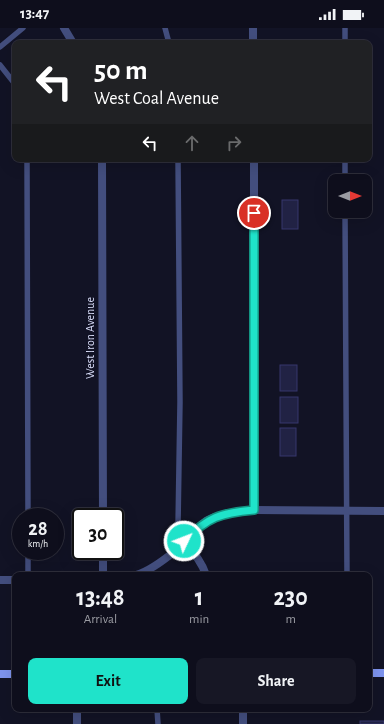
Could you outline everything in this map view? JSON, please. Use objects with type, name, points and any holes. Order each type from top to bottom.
[{"type":"main road","points":[[372,673],[384,673]]},
{"type":"main road","points":[[0,674],[12,674]]},
{"type":"street","points":[[64,28],[71,40]]},
{"type":"street","points":[[253,28],[253,40]]},
{"type":"street","name":"West Iron Avenue","points":[[102,162],[102,508]]},
{"type":"street","points":[[254,162],[254,510]]},
{"type":"street","points":[[142,572],[153,567],[175,551],[206,522],[221,515],[254,510],[347,512],[384,511]]},
{"type":"street","points":[[184,541],[196,555],[205,572]]},
{"type":"street","points":[[103,560],[103,572]]},
{"type":"street","points":[[0,580],[12,580]]},
{"type":"street","points":[[76,724],[77,712]]},
{"type":"street","points":[[243,712],[243,724]]},
{"type":"lane","points":[[0,47],[23,28]]},
{"type":"lane","points":[[165,28],[168,40]]},
{"type":"lane","points":[[345,28],[345,40]]},
{"type":"lane","points":[[0,65],[12,80]]},
{"type":"lane","points":[[27,162],[28,508]]},
{"type":"lane","points":[[178,162],[180,402],[178,526],[184,541]]},
{"type":"lane","points":[[345,162],[345,174]]},
{"type":"lane","points":[[345,218],[347,572]]},
{"type":"lane","points":[[28,560],[28,572]]},
{"type":"lane","points":[[157,712],[158,724]]},
{"type":"building","points":[[282,200],[298,200],[298,229],[282,229]]},
{"type":"building","points":[[280,365],[297,365],[297,391],[280,391]]},
{"type":"building","points":[[280,397],[298,397],[298,423],[280,423]]},
{"type":"building","points":[[280,428],[296,428],[296,456],[280,456]]},
{"type":"building","points":[[360,721],[384,721],[384,724],[360,724]]},
{"type":"route","points":[[184,541],[206,522],[221,515],[254,510],[254,213]]}]
